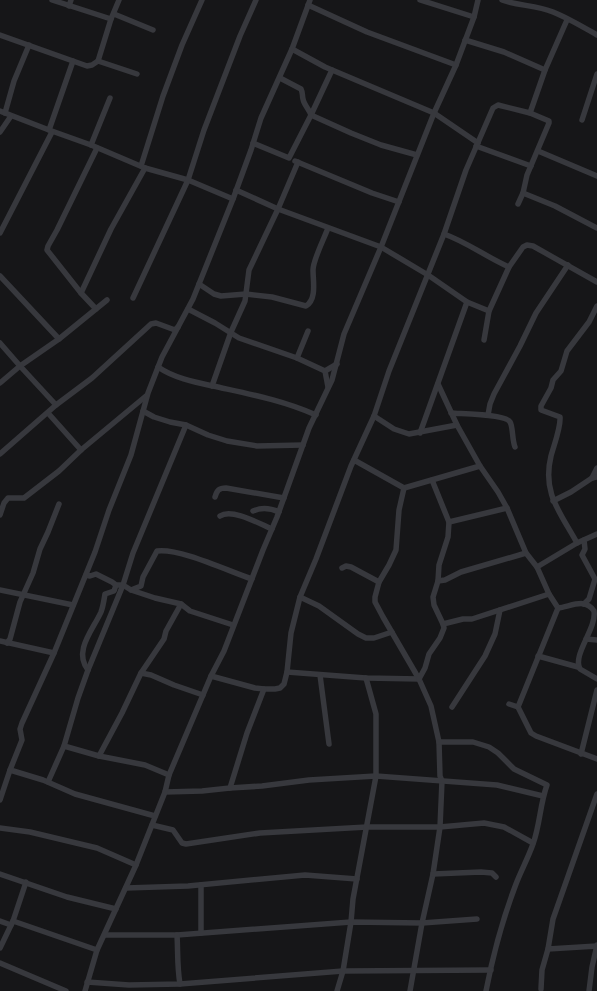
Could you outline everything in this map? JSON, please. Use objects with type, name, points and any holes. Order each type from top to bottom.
[{"type":"street","points":[[52,0],[70,3],[110,20]]},
{"type":"street","points":[[0,35],[87,66],[92,65],[98,61],[110,20],[119,0]]},
{"type":"street","points":[[81,293],[111,229],[143,167],[163,96],[182,45],[202,0]]},
{"type":"street","points":[[133,298],[188,180],[204,130],[240,36],[256,0]]},
{"type":"street","points":[[420,0],[474,17]]},
{"type":"street","points":[[85,991],[104,935],[136,865],[165,792],[169,775],[211,676],[224,651],[279,512],[303,445],[332,380],[344,334],[381,247],[434,113],[456,65],[474,17],[478,0]]},
{"type":"street","points":[[502,0],[553,12],[597,35]]},
{"type":"street","points":[[0,800],[22,740],[20,729],[25,714],[54,653],[95,552],[109,510],[131,455],[148,393],[158,367],[188,309],[199,284],[254,143],[261,118],[292,49],[309,2],[367,32],[456,65]]},
{"type":"street","points":[[114,14],[153,30]]},
{"type":"street","points":[[530,113],[544,70],[567,20]]},
{"type":"street","points":[[465,40],[504,52],[544,70]]},
{"type":"street","points":[[29,45],[2,112],[94,146],[143,167],[188,180],[233,199]]},
{"type":"street","points":[[292,49],[332,70],[434,113],[477,144],[531,166]]},
{"type":"street","points":[[0,233],[50,131],[73,61]]},
{"type":"street","points":[[98,61],[137,74]]},
{"type":"street","points":[[289,158],[332,70]]},
{"type":"street","points":[[582,120],[597,74]]},
{"type":"street","points":[[280,78],[301,89],[303,100],[309,109],[310,115]]},
{"type":"street","points":[[96,309],[48,253],[47,248],[94,146],[110,98]]},
{"type":"street","points":[[211,676],[264,689],[275,690],[284,684],[287,672],[291,632],[300,597],[354,460],[374,416],[389,371],[428,275],[433,258],[444,234],[466,170],[492,108],[498,105],[530,113],[549,121],[518,204]]},
{"type":"street","points":[[310,115],[363,138],[417,155]]},
{"type":"street","points":[[0,132],[11,116]]},
{"type":"street","points":[[254,143],[372,193],[399,202]]},
{"type":"street","points":[[538,151],[597,176]]},
{"type":"street","points":[[212,386],[231,332],[244,301],[249,270],[278,209],[298,162]]},
{"type":"street","points":[[236,190],[278,209],[381,247],[428,275],[467,302],[489,311]]},
{"type":"street","points":[[523,193],[555,206],[597,228]]},
{"type":"street","points":[[199,284],[214,294],[221,296],[246,294],[272,297],[306,306],[310,304],[312,296],[313,264],[328,228]]},
{"type":"street","points":[[444,234],[467,244],[492,260],[509,268]]},
{"type":"street","points":[[484,340],[489,311],[509,268],[523,247],[530,245],[597,282]]},
{"type":"street","points":[[488,415],[494,394],[536,313],[568,265]]},
{"type":"street","points":[[0,276],[59,339]]},
{"type":"street","points":[[0,383],[20,366],[59,339],[107,300]]},
{"type":"street","points":[[420,433],[467,302]]},
{"type":"street","points":[[577,543],[553,501],[549,489],[548,472],[561,419],[559,416],[541,410],[541,406],[554,380],[561,371],[567,351],[589,322],[597,306]]},
{"type":"street","points":[[188,309],[203,316],[239,338],[297,358],[325,371]]},
{"type":"street","points":[[0,454],[56,405],[92,378],[151,324],[156,323],[175,330],[178,327]]},
{"type":"street","points":[[297,358],[308,331]]},
{"type":"street","points":[[0,343],[56,405]]},
{"type":"street","points":[[325,371],[337,364]]},
{"type":"street","points":[[158,367],[172,376],[277,400],[294,405],[316,415]]},
{"type":"street","points":[[325,371],[328,387]]},
{"type":"street","points":[[438,384],[457,425],[480,466],[507,508],[526,553],[537,567],[549,594],[558,608]]},
{"type":"street","points":[[0,515],[4,503],[8,498],[24,498],[59,471],[81,450],[145,398],[148,393]]},
{"type":"street","points":[[143,411],[154,417],[186,425],[227,441],[257,446],[303,445]]},
{"type":"street","points":[[48,413],[81,450]]},
{"type":"street","points":[[451,413],[488,415],[510,421],[515,447]]},
{"type":"street","points":[[374,416],[398,431],[409,434],[457,425]]},
{"type":"street","points":[[48,782],[64,746],[78,698],[123,585],[132,554],[186,425]]},
{"type":"street","points":[[354,460],[404,488],[480,466]]},
{"type":"street","points":[[553,501],[594,478],[597,468]]},
{"type":"street","points":[[419,679],[430,654],[443,633],[443,624],[433,602],[433,597],[438,581],[439,565],[448,537],[449,522],[432,480]]},
{"type":"street","points":[[214,496],[217,490],[226,488],[284,498]]},
{"type":"street","points":[[404,488],[399,510],[396,550],[379,582],[375,597],[376,602],[392,632],[419,679],[431,706],[439,742],[440,776],[442,781],[440,827],[433,874],[422,923],[410,991]]},
{"type":"street","points":[[7,643],[10,639],[20,602],[33,573],[40,549],[59,504]]},
{"type":"street","points":[[253,511],[264,508],[279,512]]},
{"type":"street","points":[[449,522],[507,508]]},
{"type":"street","points":[[220,516],[231,513],[253,520],[272,529]]},
{"type":"street","points":[[537,567],[577,543],[597,534]]},
{"type":"street","points":[[584,540],[585,549],[582,555],[595,579],[589,599],[584,604]]},
{"type":"street","points":[[131,590],[142,586],[146,571],[157,551],[160,550],[174,551],[252,579]]},
{"type":"street","points":[[438,581],[449,579],[461,572],[526,553]]},
{"type":"street","points":[[342,568],[346,566],[351,567],[379,582]]},
{"type":"street","points":[[86,575],[90,576],[96,574],[116,585],[123,585],[131,590],[155,598],[181,604],[190,611],[233,625]]},
{"type":"street","points":[[88,670],[84,664],[82,653],[102,611],[105,594],[114,591],[116,585]]},
{"type":"street","points":[[0,590],[73,606]]},
{"type":"street","points":[[443,624],[463,619],[472,619],[549,594]]},
{"type":"street","points":[[300,597],[319,606],[366,638],[374,638],[392,632]]},
{"type":"street","points":[[558,608],[577,603],[584,604],[592,608],[595,615],[578,662],[578,667]]},
{"type":"street","points":[[99,756],[141,673],[164,640],[166,631],[181,604]]},
{"type":"street","points":[[518,707],[558,608]]},
{"type":"street","points":[[452,707],[485,656],[495,634],[500,610]]},
{"type":"street","points":[[586,639],[597,640]]},
{"type":"street","points":[[0,642],[54,653]]},
{"type":"street","points":[[538,656],[578,667],[597,679]]},
{"type":"street","points":[[287,672],[366,678],[419,679]]},
{"type":"street","points":[[141,673],[151,674],[203,696]]},
{"type":"street","points":[[320,675],[329,744]]},
{"type":"street","points":[[337,991],[351,922],[353,899],[376,776],[376,714],[366,678]]},
{"type":"street","points":[[230,788],[247,733],[264,689]]},
{"type":"street","points":[[581,754],[595,708],[597,690]]},
{"type":"street","points":[[509,704],[518,707],[531,732],[536,736],[597,759]]},
{"type":"street","points":[[439,742],[473,742],[494,749],[514,769],[547,785],[543,796],[533,843],[516,884],[502,926],[486,991]]},
{"type":"street","points":[[64,746],[99,756],[145,765],[169,775]]},
{"type":"street","points":[[10,770],[48,782],[75,794],[155,816]]},
{"type":"street","points":[[165,792],[202,791],[310,780],[376,776],[497,785],[543,796]]},
{"type":"street","points":[[541,989],[542,970],[548,949],[553,919],[597,794]]},
{"type":"street","points":[[152,825],[173,830],[182,843],[186,844],[260,833],[367,827],[440,827],[474,823],[493,824],[504,827],[533,843]]},
{"type":"street","points":[[0,828],[30,832],[97,848],[136,865]]},
{"type":"street","points":[[433,874],[481,872],[492,873],[496,877]]},
{"type":"street","points":[[0,874],[67,897],[116,909]]},
{"type":"street","points":[[126,888],[201,885],[305,875],[357,879]]},
{"type":"street","points":[[0,948],[12,923],[26,882]]},
{"type":"street","points":[[201,885],[201,933]]},
{"type":"street","points":[[104,935],[176,935],[351,922],[422,923],[477,919]]},
{"type":"street","points":[[0,921],[12,923],[98,950]]},
{"type":"street","points":[[176,935],[178,950],[177,964],[180,984]]},
{"type":"street","points":[[548,949],[597,946],[590,978],[589,991]]},
{"type":"street","points":[[0,963],[66,991]]},
{"type":"street","points":[[87,982],[129,985],[167,983],[180,984],[342,971],[492,970]]},
{"type":"street","points":[[166,991],[167,983]]}]
